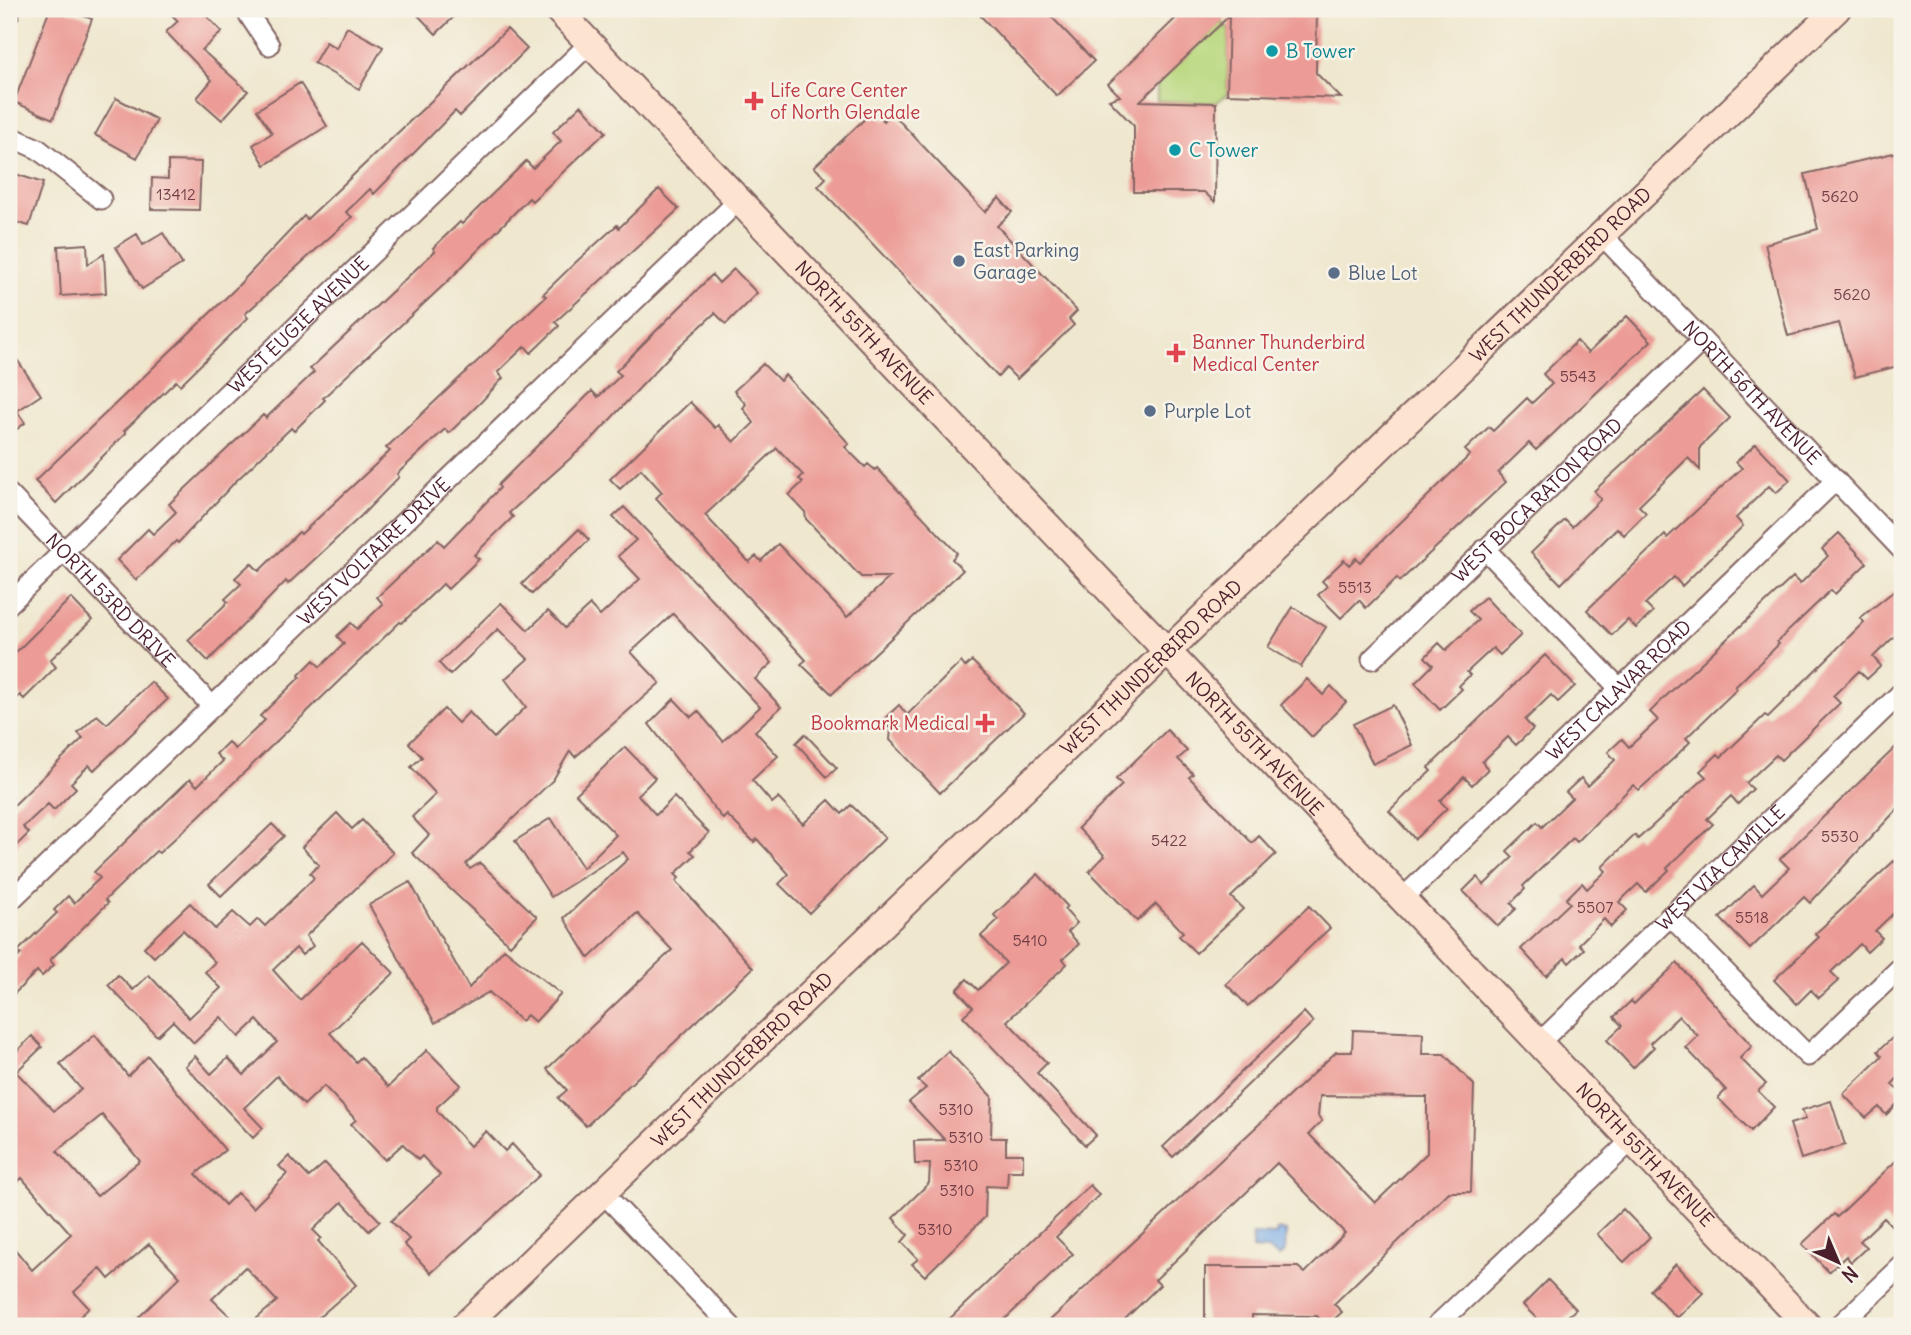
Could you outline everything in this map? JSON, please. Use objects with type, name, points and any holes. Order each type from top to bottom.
[{"type":"main road","name":"NORTH 55TH AVENUE","points":[[557,9],[737,202],[1808,1326]]},
{"type":"main road","name":"WEST THUNDERBIRD ROAD","points":[[464,1326],[1837,9]]},
{"type":"street","points":[[245,9],[269,46]]},
{"type":"street","name":"WEST EUGIE AVENUE","points":[[9,604],[589,44]]},
{"type":"street","points":[[9,136],[38,149],[101,199]]},
{"type":"street","name":"WEST VOLTAIRE DRIVE","points":[[9,902],[737,202]]},
{"type":"street","name":"NORTH 56TH AVENUE","points":[[1601,234],[1902,550]]},
{"type":"street","name":"WEST BOCA RATON ROAD","points":[[1372,659],[1702,341]]},
{"type":"street","name":"WEST CALAVAR ROAD","points":[[1402,899],[1836,480]]},
{"type":"street","name":"NORTH 53RD DRIVE","points":[[9,494],[212,706]]},
{"type":"street","points":[[1485,549],[1620,690]]},
{"type":"street","name":"WEST VIA CAMILLE","points":[[1539,1043],[1902,692]]},
{"type":"street","points":[[1670,916],[1808,1056],[1902,966]]},
{"type":"street","points":[[1436,1326],[1632,1140]]},
{"type":"street","points":[[603,1193],[731,1326]]},
{"type":"street","points":[[1839,1326],[1902,1266]]},
{"type":"green space","points":[[1222,22],[1229,30],[1227,94],[1216,103],[1157,101],[1157,84]]},
{"type":"water","points":[[1277,1230],[1286,1231],[1285,1251],[1279,1257],[1269,1250],[1252,1249],[1253,1234],[1276,1235]]},
{"type":"building","points":[[50,9],[64,9],[92,19],[53,119],[14,102]]},
{"type":"building","points":[[166,9],[200,9],[222,32],[202,50],[248,91],[222,120],[197,98],[212,80],[166,32],[178,21]]},
{"type":"building","points":[[412,9],[462,9],[436,34]]},
{"type":"building","points":[[974,9],[1044,9],[1094,61],[1057,96]]},
{"type":"building","points":[[1165,9],[1317,9],[1316,73],[1341,98],[1227,94],[1229,16],[1140,101],[1216,103],[1215,202],[1204,192],[1134,192],[1134,126],[1109,100],[1120,96],[1108,84],[1175,19]]},
{"type":"building","points":[[347,27],[383,47],[359,89],[314,63],[326,42],[336,48]]},
{"type":"building","points":[[507,29],[527,49],[460,116],[455,111],[374,194],[370,189],[346,212],[352,217],[245,314],[248,318],[180,385],[176,381],[124,431],[126,433],[56,503],[35,481],[234,290],[304,216],[307,219]]},
{"type":"building","points":[[300,83],[327,126],[265,165],[253,145],[272,133],[257,110]]},
{"type":"building","points":[[116,98],[157,120],[137,158],[95,135]]},
{"type":"building","points":[[581,105],[606,132],[532,201],[529,198],[449,280],[323,398],[325,400],[294,431],[291,428],[178,543],[176,541],[136,580],[117,560],[148,529],[153,534],[176,512],[169,504],[263,415],[266,418],[314,372],[310,369],[435,251],[433,248],[460,222],[462,224],[526,161],[533,168],[561,141],[553,132]]},
{"type":"building","name":"East Parking Garage","points":[[874,110],[884,121],[892,113],[985,212],[999,198],[1012,212],[997,226],[1077,311],[1069,319],[1074,325],[1017,379],[1006,368],[998,377],[818,186],[826,178],[814,167]]},
{"type":"building","points":[[1898,152],[1902,170],[1902,365],[1855,377],[1839,323],[1788,336],[1765,244],[1818,229],[1805,174]]},
{"type":"building","points":[[168,161],[201,162],[199,210],[151,209],[152,178],[168,179]]},
{"type":"building","points":[[9,172],[43,183],[29,226],[9,220]]},
{"type":"building","points":[[659,189],[679,209],[555,322],[559,326],[531,353],[525,346],[498,372],[503,378],[481,402],[449,433],[445,429],[397,474],[399,477],[361,516],[288,584],[286,581],[208,661],[188,640],[228,602],[225,599],[241,584],[235,578],[251,563],[259,571],[299,532],[301,534],[390,451],[386,448],[546,296],[543,294],[576,262],[617,225],[619,228]]},
{"type":"building","points":[[163,233],[182,264],[142,289],[116,247],[137,234],[143,245]]},
{"type":"building","points":[[87,244],[88,264],[104,254],[106,293],[61,296],[58,246]]},
{"type":"building","points":[[734,269],[757,293],[726,324],[715,313],[674,351],[592,439],[509,513],[513,517],[474,555],[479,559],[448,589],[443,584],[400,622],[197,818],[159,853],[156,851],[105,900],[108,903],[50,960],[54,965],[42,976],[37,971],[9,999],[9,966],[21,954],[18,951],[57,913],[54,910],[68,896],[74,903],[100,878],[94,872],[190,779],[197,786],[223,761],[216,754],[228,742],[235,749],[265,720],[260,716],[314,660],[320,667],[344,644],[337,636],[351,623],[357,629],[383,604],[377,597],[438,540],[444,546],[500,488],[498,485],[592,391],[598,397],[621,375],[616,371],[712,275],[719,283]]},
{"type":"building","points":[[1627,316],[1651,341],[1536,450],[1529,443],[1498,473],[1506,482],[1400,581],[1397,578],[1366,608],[1359,600],[1341,618],[1318,595],[1327,586],[1322,581],[1344,560],[1349,565],[1356,558],[1360,562],[1470,455],[1465,450],[1489,427],[1493,431],[1527,398],[1532,403],[1552,384],[1543,374],[1577,341],[1588,353]]},
{"type":"building","points":[[18,361],[41,395],[17,411],[25,423],[9,435],[9,367]]},
{"type":"building","points":[[763,364],[780,381],[785,375],[849,444],[845,447],[865,467],[868,464],[875,470],[877,468],[957,553],[952,559],[963,570],[832,694],[801,664],[806,660],[656,498],[662,492],[641,469],[620,489],[610,479],[690,402],[715,428],[718,425],[734,442],[754,423],[743,408],[746,404],[734,391]],"holes":[[[777,448],[803,475],[799,479],[803,482],[789,495],[805,512],[806,519],[861,577],[890,577],[847,617],[778,544],[761,561],[756,556],[749,562],[705,515]]]},
{"type":"building","points":[[1703,390],[1730,418],[1700,447],[1700,470],[1688,458],[1639,506],[1646,513],[1624,535],[1617,528],[1561,584],[1531,553],[1565,520],[1572,527],[1601,499],[1594,491]]},
{"type":"building","points":[[1756,444],[1790,480],[1776,493],[1769,486],[1736,518],[1743,526],[1682,586],[1674,577],[1645,604],[1653,612],[1636,628],[1628,620],[1612,635],[1587,610],[1665,535],[1667,538],[1742,468],[1736,462]]},
{"type":"building","points":[[624,507],[772,663],[755,679],[781,707],[755,731],[778,756],[752,780],[772,803],[778,798],[803,824],[829,800],[842,814],[851,805],[885,838],[809,913],[779,884],[789,874],[757,839],[754,842],[727,815],[723,819],[649,724],[674,699],[691,717],[698,711],[723,741],[760,707],[673,614],[631,652],[660,683],[575,757],[570,751],[553,780],[466,864],[470,869],[480,863],[537,917],[510,945],[412,853],[429,835],[412,817],[436,794],[411,767],[422,757],[409,743],[444,709],[458,723],[469,712],[494,738],[526,707],[505,679],[528,659],[498,629],[450,675],[439,663],[501,603],[528,630],[548,611],[565,628],[590,605],[600,616],[640,579],[618,556],[636,540],[613,517]]},
{"type":"building","points":[[579,529],[589,540],[532,594],[522,584]]},
{"type":"building","points":[[1839,533],[1867,563],[1835,594],[1831,590],[1777,642],[1779,644],[1735,687],[1737,689],[1686,738],[1690,742],[1674,758],[1639,790],[1633,785],[1577,842],[1573,838],[1523,886],[1525,889],[1511,903],[1516,909],[1498,926],[1463,891],[1477,877],[1484,885],[1513,857],[1507,851],[1537,822],[1542,827],[1572,798],[1566,792],[1581,778],[1588,786],[1615,760],[1608,752],[1622,739],[1629,747],[1658,720],[1650,712],[1793,577],[1800,584],[1828,556],[1822,549]]},
{"type":"building","points":[[1894,591],[1902,599],[1902,629],[1873,657],[1881,666],[1867,679],[1859,671],[1833,696],[1840,703],[1781,760],[1776,755],[1746,783],[1753,789],[1738,804],[1731,796],[1707,819],[1713,824],[1646,892],[1638,884],[1619,902],[1627,910],[1611,927],[1604,919],[1579,944],[1584,949],[1569,963],[1565,958],[1546,976],[1521,949],[1570,903],[1566,899],[1582,883],[1587,889],[1606,871],[1602,867],[1635,835],[1638,839],[1706,777],[1700,771],[1718,754],[1721,757],[1765,715],[1768,717],[1864,622],[1860,618]]},
{"type":"building","points":[[1485,597],[1521,635],[1500,655],[1493,648],[1467,672],[1470,675],[1459,686],[1462,689],[1440,710],[1415,683],[1433,665],[1425,657],[1439,643],[1446,650],[1478,620],[1469,611]]},
{"type":"building","points":[[71,598],[92,620],[50,660],[56,667],[24,699],[20,695],[9,706],[9,659]]},
{"type":"building","points":[[1293,607],[1326,627],[1301,667],[1268,647]]},
{"type":"building","points":[[1545,655],[1575,686],[1558,702],[1551,695],[1525,720],[1533,729],[1516,745],[1508,737],[1482,762],[1488,769],[1472,785],[1464,777],[1440,801],[1447,808],[1415,839],[1389,811],[1431,771],[1428,768]]},
{"type":"building","points":[[972,661],[1024,713],[940,793],[890,740],[891,729],[882,721],[899,705],[907,715],[961,662],[965,667]]},
{"type":"building","points":[[1307,679],[1323,695],[1331,686],[1346,702],[1312,737],[1281,705]]},
{"type":"building","points":[[151,682],[168,699],[94,770],[89,765],[71,783],[76,788],[54,810],[48,804],[23,827],[29,833],[9,853],[9,810],[83,738],[78,733],[97,715],[107,724]]},
{"type":"building","points":[[1393,705],[1412,745],[1373,764],[1353,724]]},
{"type":"building","points":[[1167,730],[1187,751],[1178,759],[1193,774],[1189,777],[1252,843],[1259,836],[1276,854],[1231,897],[1243,909],[1196,953],[1179,936],[1183,932],[1156,904],[1137,921],[1089,871],[1105,856],[1078,828],[1122,785],[1116,779]]},
{"type":"building","points":[[805,734],[837,768],[827,777],[796,743]]},
{"type":"building","points":[[1902,741],[1902,804],[1810,903],[1804,897],[1750,949],[1720,918],[1754,885],[1762,894],[1789,868],[1780,859]]},
{"type":"building","points":[[625,747],[655,778],[638,795],[656,815],[674,797],[709,833],[690,851],[695,855],[675,874],[679,878],[676,881],[753,968],[586,1126],[558,1098],[567,1090],[547,1069],[672,950],[637,913],[589,958],[564,918],[628,859],[623,852],[551,897],[515,841],[551,818],[583,868],[616,835],[576,794]]},
{"type":"building","points":[[337,813],[352,829],[362,820],[393,853],[306,936],[313,946],[302,955],[296,948],[273,970],[300,1000],[362,941],[394,973],[330,1033],[356,1062],[361,1057],[388,1087],[427,1050],[461,1085],[437,1107],[437,1111],[470,1146],[486,1131],[505,1151],[512,1144],[540,1175],[431,1273],[404,1244],[409,1239],[391,1221],[440,1175],[422,1156],[418,1160],[403,1144],[385,1160],[351,1124],[356,1120],[324,1086],[304,1105],[277,1076],[244,1108],[263,1128],[253,1138],[185,1066],[195,1056],[211,1074],[228,1058],[244,1075],[277,1042],[257,1020],[239,1037],[221,1017],[194,1043],[173,1021],[157,1036],[108,985],[118,975],[133,990],[149,975],[189,1018],[221,988],[205,972],[215,962],[183,930],[154,957],[144,947],[190,903],[215,929],[233,912],[250,927],[258,919],[265,926],[314,878],[310,873],[319,865],[302,847]]},
{"type":"building","points":[[272,824],[284,836],[221,896],[209,884]]},
{"type":"building","points":[[1894,861],[1902,869],[1902,905],[1875,931],[1882,938],[1867,952],[1860,944],[1831,972],[1839,980],[1819,998],[1811,990],[1797,1004],[1774,980],[1819,937],[1815,934]]},
{"type":"building","points":[[1038,874],[1067,906],[1064,909],[1077,923],[1068,932],[1079,944],[1063,959],[1067,964],[1007,1021],[1047,1063],[1037,1073],[1096,1135],[1085,1145],[963,1016],[973,1007],[957,990],[967,979],[978,990],[1006,963],[981,936],[998,920],[994,915]]},
{"type":"building","points":[[410,882],[469,988],[504,949],[561,994],[535,1022],[527,1015],[521,1021],[489,992],[435,1023],[369,905]]},
{"type":"building","points":[[1309,906],[1330,928],[1248,1006],[1226,984]]},
{"type":"building","points":[[1677,963],[1752,1046],[1740,1058],[1766,1084],[1758,1091],[1774,1107],[1751,1131],[1718,1098],[1726,1090],[1686,1048],[1698,1036],[1679,1016],[1650,1043],[1654,1047],[1633,1068],[1607,1040],[1622,1026],[1614,1017],[1631,1001],[1634,1004]]},
{"type":"building","points":[[1304,1012],[1313,1022],[1173,1157],[1163,1147]]},
{"type":"building","points":[[1902,1029],[1902,1074],[1892,1084],[1902,1094],[1902,1099],[1886,1115],[1879,1107],[1866,1118],[1843,1094],[1882,1056],[1878,1051]]},
{"type":"building","points":[[1353,1030],[1423,1033],[1422,1054],[1444,1054],[1474,1085],[1471,1192],[1449,1192],[1334,1304],[1342,1312],[1327,1326],[1317,1316],[1252,1315],[1252,1326],[1205,1326],[1205,1267],[1298,1267],[1305,1273],[1345,1233],[1277,1163],[1155,1280],[1160,1285],[1118,1326],[1044,1326],[1336,1052],[1352,1052]],"holes":[[[1320,1096],[1427,1097],[1427,1153],[1375,1203],[1309,1134],[1322,1121],[1318,1116]]]},
{"type":"building","points":[[95,1035],[128,1076],[148,1056],[225,1150],[196,1174],[225,1205],[237,1193],[253,1208],[287,1174],[279,1166],[289,1156],[309,1177],[325,1163],[380,1221],[369,1231],[342,1202],[313,1230],[321,1238],[318,1241],[356,1285],[309,1326],[248,1326],[277,1301],[245,1267],[212,1299],[240,1326],[149,1326],[139,1317],[180,1277],[149,1244],[109,1279],[100,1268],[74,1292],[89,1308],[70,1326],[9,1326],[9,1242],[32,1270],[71,1234],[22,1178],[9,1189],[9,1059],[32,1036],[42,1047],[16,1072],[54,1111],[81,1089],[60,1064]],"holes":[[[102,1115],[140,1161],[97,1196],[57,1151]]]},
{"type":"building","points":[[948,1051],[992,1097],[991,1138],[1006,1138],[1006,1154],[1023,1154],[1023,1171],[1008,1171],[1007,1187],[986,1186],[985,1217],[925,1276],[912,1264],[918,1259],[902,1242],[908,1235],[893,1218],[929,1183],[930,1164],[915,1164],[914,1141],[945,1140],[909,1102],[926,1088],[918,1081]]},
{"type":"building","points":[[1831,1101],[1845,1145],[1801,1159],[1790,1124],[1806,1119],[1802,1110]]},
{"type":"building","points":[[1902,1155],[1902,1216],[1892,1226],[1884,1218],[1860,1241],[1867,1247],[1851,1262],[1846,1256],[1829,1272],[1802,1244],[1834,1214],[1837,1217]]},
{"type":"building","points":[[1090,1185],[1099,1195],[1056,1237],[1073,1254],[998,1326],[942,1326]]},
{"type":"building","points":[[1623,1209],[1650,1237],[1624,1262],[1597,1234]]},
{"type":"building","points":[[1676,1264],[1703,1293],[1677,1318],[1650,1290]]},
{"type":"building","points":[[1548,1280],[1576,1309],[1557,1326],[1544,1326],[1523,1305]]},
{"type":"place","name":"B Tower","points":[[1272,51]]},
{"type":"place","name":"Life Care Center of North Glendale","points":[[754,101]]},
{"type":"place","name":"C Tower","points":[[1175,150]]},
{"type":"place","name":"East Parking Garage","points":[[959,261]]},
{"type":"place","name":"Blue Lot","points":[[1334,273]]},
{"type":"place","name":"Banner Thunderbird Medical Center","points":[[1176,353]]},
{"type":"place","name":"Purple Lot","points":[[1150,411]]},
{"type":"place","name":"Bookmark Medical","points":[[985,723]]}]
